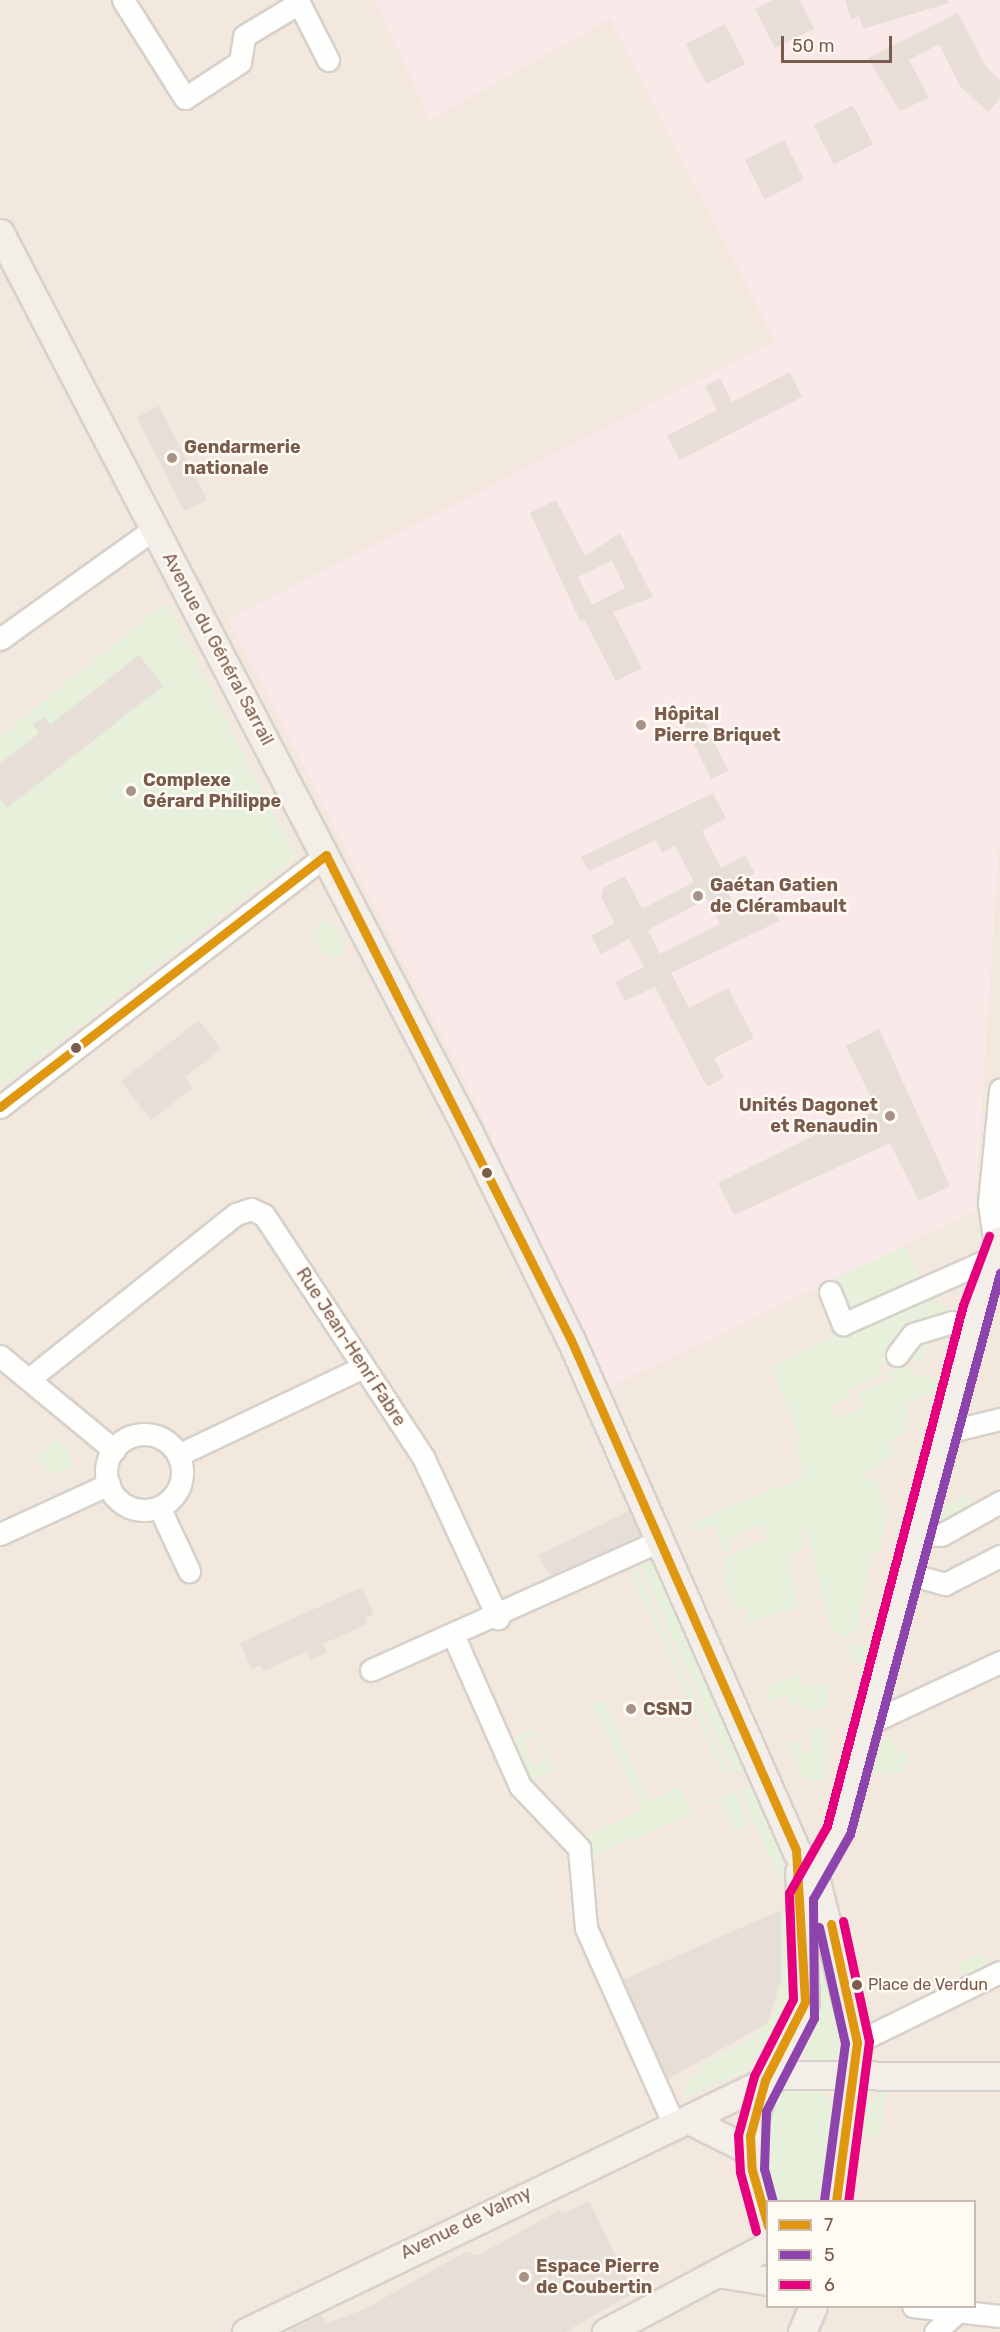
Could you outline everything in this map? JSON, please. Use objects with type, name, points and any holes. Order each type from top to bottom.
[{"type":"main road","name":"Avenue du Général Sarrail","points":[[0,234],[326,855],[558,1314],[662,1540],[810,1885]]},
{"type":"main road","points":[[836,2200],[855,2073],[857,2042],[830,1918],[838,1831],[995,1248]]},
{"type":"main road","points":[[606,2332],[718,2273],[765,2234],[749,2150],[754,2108],[765,2080],[805,2002],[810,1885],[838,1831]]},
{"type":"main road","points":[[810,1885],[830,1918]]},
{"type":"main road","points":[[765,2080],[794,2072],[1000,2076]]},
{"type":"main road","name":"Avenue de Valmy","points":[[246,2332],[765,2080]]},
{"type":"main road","points":[[681,2122],[749,2150]]},
{"type":"main road","points":[[718,2273],[766,2281]]},
{"type":"street","points":[[123,0],[185,98],[240,62],[244,36],[299,3],[328,60]]},
{"type":"street","points":[[0,639],[155,528]]},
{"type":"street","points":[[0,1107],[326,855]]},
{"type":"street","points":[[830,1292],[843,1324],[995,1248],[989,1203],[1000,1090]]},
{"type":"street","name":"Rue Jean-Henri Fabre","points":[[29,1379],[236,1214],[251,1209],[264,1215],[423,1457],[498,1618]]},
{"type":"street","points":[[897,1355],[913,1334],[952,1322]]},
{"type":"street","points":[[0,1356],[114,1450]]},
{"type":"street","points":[[178,1455],[363,1367]]},
{"type":"street","points":[[944,1433],[1000,1419]]},
{"type":"street","points":[[148,1434],[171,1444],[178,1455],[180,1485],[159,1507],[123,1504],[109,1484],[114,1450],[123,1440],[148,1434]]},
{"type":"street","points":[[0,1534],[109,1484]]},
{"type":"street","points":[[917,1534],[941,1535],[1000,1502]]},
{"type":"street","points":[[159,1507],[189,1571]]},
{"type":"street","points":[[371,1670],[442,1637],[454,1637],[498,1618],[662,1540]]},
{"type":"street","points":[[906,1573],[945,1584],[1000,1556]]},
{"type":"street","points":[[454,1637],[520,1786],[579,1848],[586,1928],[681,2122]]},
{"type":"street","points":[[867,1724],[1000,1662]]},
{"type":"street","points":[[857,2042],[1000,1972]]},
{"type":"street","points":[[921,2308],[1000,2316]]},
{"type":"street","points":[[935,2332],[956,2313]]},
{"type":"street","points":[[956,2313],[970,2332]]},
{"type":"shaded area","points":[[0,0],[1000,0],[1000,2332],[0,2332]]},
{"type":"shaded area","name":"Hôpital Pierre Briquet","points":[[375,0],[1000,0],[1000,832],[975,1211],[610,1387],[460,1072],[228,619],[775,342],[610,19],[430,120]]},
{"type":"green space","name":"Complexe Gérard Philippe","points":[[166,603],[296,857],[0,1088],[0,736]]},
{"type":"green space","points":[[325,919],[342,936],[344,953],[338,956],[326,955],[309,935]]},
{"type":"green space","points":[[905,1246],[920,1278],[851,1310],[836,1278]]},
{"type":"green space","points":[[936,1287],[933,1304],[955,1309],[948,1340],[929,1328],[924,1357],[906,1364],[902,1353],[879,1366],[882,1375],[848,1389],[851,1396],[830,1405],[836,1419],[864,1406],[859,1393],[891,1380],[888,1372],[904,1365],[918,1376],[939,1377],[935,1392],[908,1403],[905,1433],[888,1442],[895,1456],[860,1476],[877,1482],[884,1508],[889,1507],[878,1554],[871,1553],[857,1632],[839,1638],[837,1629],[831,1630],[806,1526],[798,1529],[805,1547],[788,1556],[798,1608],[744,1623],[742,1619],[750,1616],[747,1608],[736,1609],[721,1575],[728,1573],[722,1559],[767,1540],[764,1524],[727,1539],[730,1551],[725,1553],[713,1524],[693,1533],[690,1523],[805,1476],[795,1443],[801,1441],[771,1366]]},
{"type":"green space","points":[[55,1440],[67,1448],[74,1465],[52,1475],[35,1457]]},
{"type":"green space","points":[[967,1494],[976,1511],[933,1531],[940,1508]]},
{"type":"green space","points":[[656,1558],[749,1766],[733,1773],[640,1565]]},
{"type":"green space","points":[[636,1569],[729,1774],[724,1776],[630,1571]]},
{"type":"green space","points":[[871,1644],[866,1664],[855,1664],[848,1645]]},
{"type":"green space","points":[[799,1673],[803,1687],[829,1682],[826,1710],[803,1710],[804,1703],[791,1706],[784,1692],[772,1704],[766,1686]]},
{"type":"green space","points":[[603,1700],[649,1801],[680,1786],[692,1813],[593,1857],[586,1836],[648,1808],[643,1809],[592,1705]]},
{"type":"green space","points":[[810,1728],[825,1728],[825,1781],[805,1781],[789,1744],[801,1741],[803,1752],[810,1753]]},
{"type":"green space","points":[[534,1729],[554,1771],[532,1780],[513,1738]],"holes":[[[535,1736],[547,1761],[534,1766],[523,1741]]]},
{"type":"green space","points":[[890,1737],[897,1753],[905,1750],[910,1763],[903,1766],[906,1773],[870,1773],[879,1739]]},
{"type":"green space","points":[[751,1784],[791,1874],[779,1880],[739,1789]]},
{"type":"green space","points":[[734,1790],[749,1824],[734,1830],[721,1801],[704,1806]]},
{"type":"green space","points":[[787,1908],[790,1998],[784,2015],[746,2071],[682,2099],[691,2077],[703,2071],[700,2064],[754,2037],[777,2011],[780,1910]]},
{"type":"green space","points":[[811,1913],[843,2008],[846,2059],[809,2059],[797,2049],[816,2007]]},
{"type":"green space","points":[[982,1953],[987,1964],[963,1975],[958,1964]]},
{"type":"green space","points":[[788,2087],[822,2088],[835,2108],[818,2200],[772,2200],[766,2185],[761,2140],[771,2102]]},
{"type":"green space","points":[[886,2088],[881,2138],[862,2135],[867,2104]]},
{"type":"building","points":[[772,0],[800,0],[814,29],[775,48],[755,9]]},
{"type":"building","points":[[845,0],[948,0],[949,3],[863,29],[859,16],[851,19]]},
{"type":"building","points":[[958,13],[986,67],[1000,80],[1000,99],[988,112],[960,86],[939,44],[909,60],[929,98],[900,111],[868,58]]},
{"type":"building","points":[[725,24],[745,64],[706,84],[686,44]]},
{"type":"building","points":[[853,105],[873,144],[834,164],[814,125]]},
{"type":"building","points":[[784,140],[804,179],[765,199],[745,160]]},
{"type":"building","points":[[790,372],[802,397],[680,460],[667,436],[717,410],[705,386],[720,378],[732,402]]},
{"type":"building","name":"Gendarmerie nationale","points":[[159,406],[207,500],[184,511],[137,417]]},
{"type":"building","points":[[556,500],[585,556],[620,533],[653,597],[613,612],[642,668],[616,681],[584,619],[580,621],[530,513]],"holes":[[[612,560],[625,588],[592,605],[578,577]]]},
{"type":"building","points":[[139,655],[163,686],[7,808],[0,799],[0,763],[39,733],[33,724],[44,717],[50,725]]},
{"type":"building","points":[[701,715],[728,771],[711,779],[684,723]]},
{"type":"building","name":"Gaétan Gatien de Clérambault","points":[[713,793],[726,818],[702,831],[721,868],[745,855],[755,874],[726,889],[740,917],[770,902],[779,921],[671,973],[689,1008],[728,988],[754,1038],[714,1058],[724,1078],[707,1087],[655,987],[625,1001],[615,982],[644,967],[629,939],[601,954],[591,936],[615,923],[601,897],[603,888],[625,876],[642,909],[694,882],[675,846],[662,853],[656,840],[589,871],[581,857]],"holes":[[[707,899],[720,924],[660,954],[648,930]]]},
{"type":"building","points":[[199,1020],[221,1049],[185,1077],[193,1088],[151,1120],[121,1081]]},
{"type":"building","name":"Unités Dagonet et Renaudin","points":[[879,1029],[950,1186],[919,1201],[890,1143],[734,1215],[718,1183],[841,1122],[843,1127],[877,1110],[846,1046]]},
{"type":"building","points":[[629,1511],[640,1536],[550,1576],[539,1555]]},
{"type":"building","points":[[362,1587],[374,1614],[365,1618],[367,1624],[323,1644],[327,1652],[311,1659],[307,1651],[264,1671],[261,1665],[252,1669],[240,1643]]},
{"type":"building","points":[[781,1910],[781,1980],[768,2023],[668,2079],[623,1980]]},
{"type":"building","name":"Espace Pierre de Coubertin","points":[[589,2201],[634,2293],[565,2332],[287,2332],[322,2315],[326,2323],[363,2310],[467,2251],[477,2256],[559,2210],[562,2214]]},
{"type":"transit line","name":"7","points":[[326,855],[571,1340],[796,1850],[805,2002],[765,2080],[750,2136],[752,2170],[766,2219]]},
{"type":"transit line","name":"7","points":[[0,1107],[326,855]]},
{"type":"transit line","name":"6","points":[[756,2231],[740,2172],[738,2135],[754,2076],[793,1999],[789,1893],[827,1826],[963,1305],[989,1236]]},
{"type":"transit line","name":"5","points":[[772,2200],[764,2169],[766,2111],[814,2018],[813,1899],[850,1834],[1000,1273]]},
{"type":"transit line","name":"6","points":[[843,1921],[869,2041],[848,2200]]},
{"type":"transit line","name":"7","points":[[831,1924],[857,2042],[836,2200]]},
{"type":"transit line","name":"5","points":[[819,1927],[845,2043],[824,2200]]},
{"type":"place","name":"Gendarmerie nationale","points":[[172,458]]},
{"type":"place","name":"Hôpital Pierre Briquet","points":[[641,725]]},
{"type":"place","name":"Complexe Gérard Philippe","points":[[131,791]]},
{"type":"place","name":"Gaétan Gatien de Clérambault","points":[[698,896]]},
{"type":"place","name":"Unités Dagonet et Renaudin","points":[[890,1116]]},
{"type":"place","name":"CSNJ","points":[[631,1709]]},
{"type":"place","name":"Place de Verdun","points":[[857,1985]]},
{"type":"place","name":"Espace Pierre de Coubertin","points":[[524,2277]]}]
